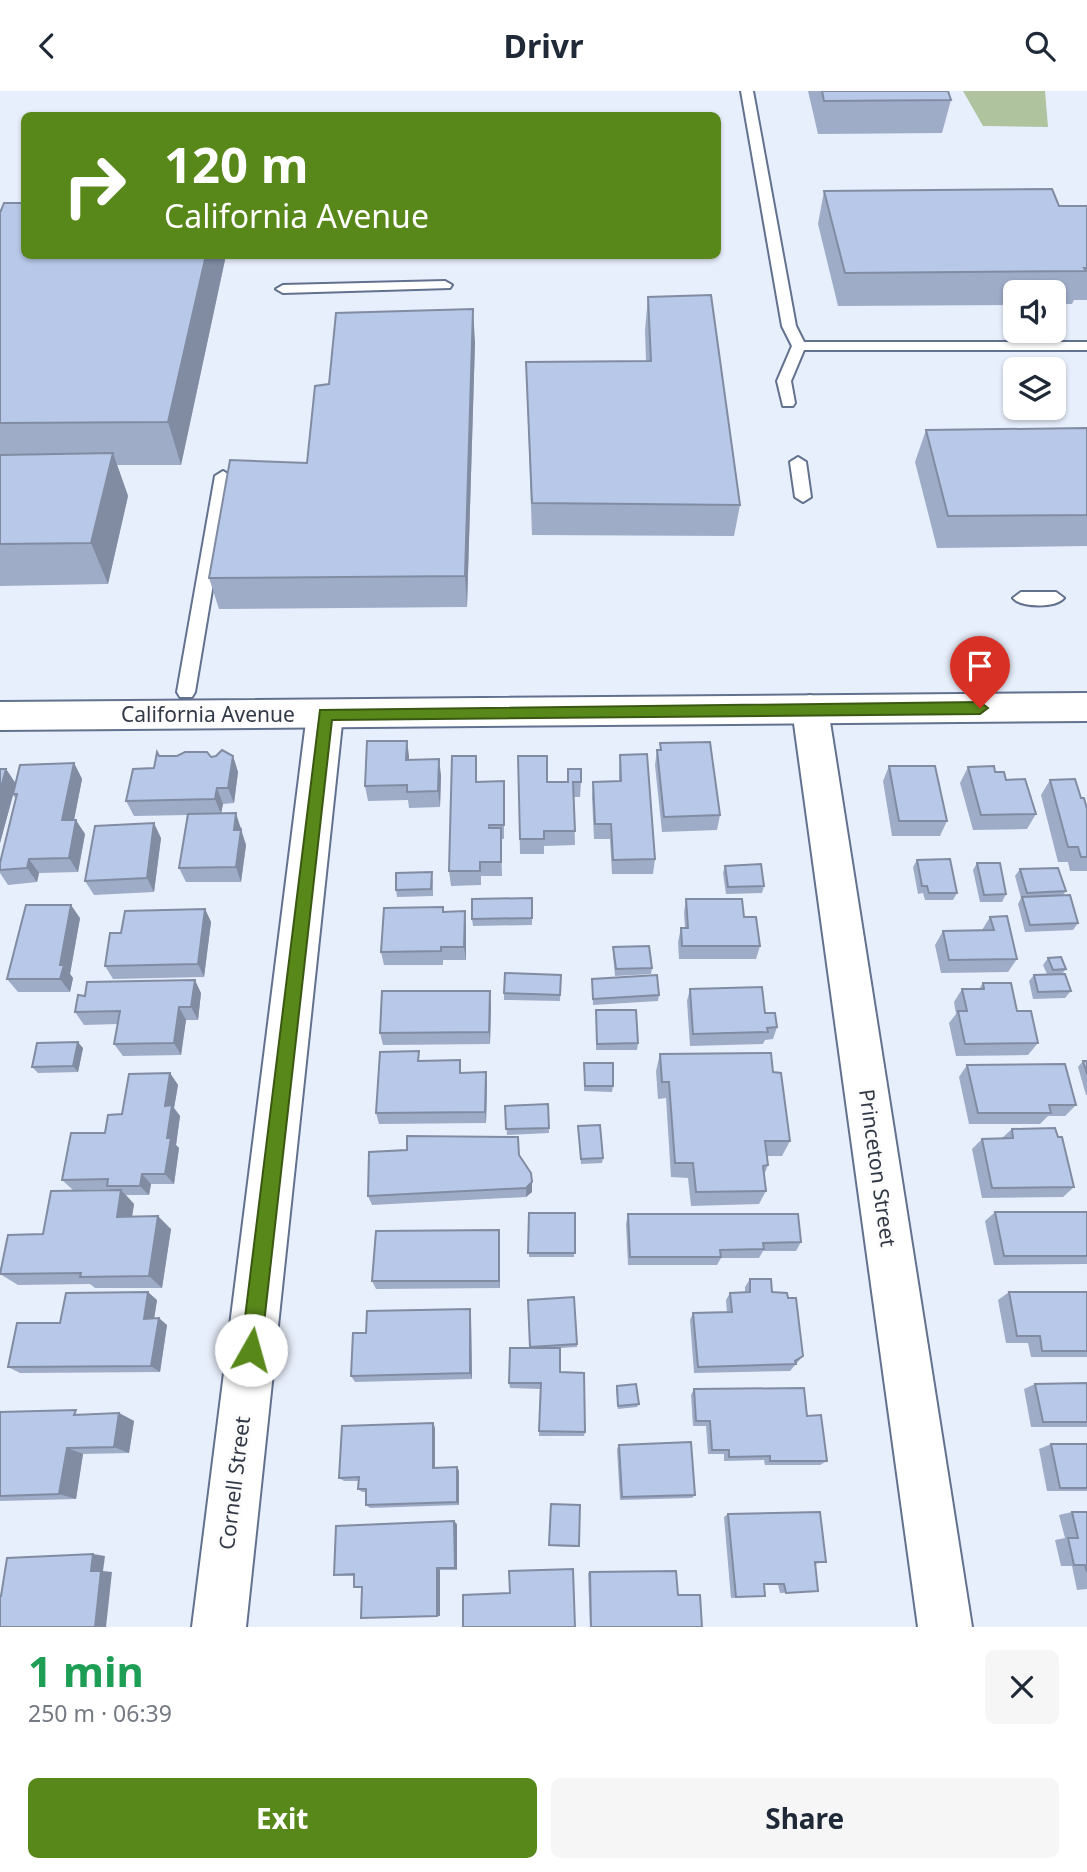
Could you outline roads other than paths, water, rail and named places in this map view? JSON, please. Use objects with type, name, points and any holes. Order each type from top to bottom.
[{"type":"street","name":"California Avenue","points":[[0,716],[1087,707]]},
{"type":"street","name":"Princeton Street","points":[[810,709],[945,1627]]},
{"type":"street","name":"Cornell Street","points":[[219,1627],[325,714]]},
{"type":"lane","points":[[747,91],[789,326],[799,346],[784,381],[788,403]]},
{"type":"lane","points":[[283,289],[445,285]]},
{"type":"lane","points":[[799,346],[1087,346]]},
{"type":"lane","points":[[798,462],[803,497]]},
{"type":"lane","points":[[186,692],[223,476]]},
{"type":"lane","points":[[1021,598],[1056,598]]}]
